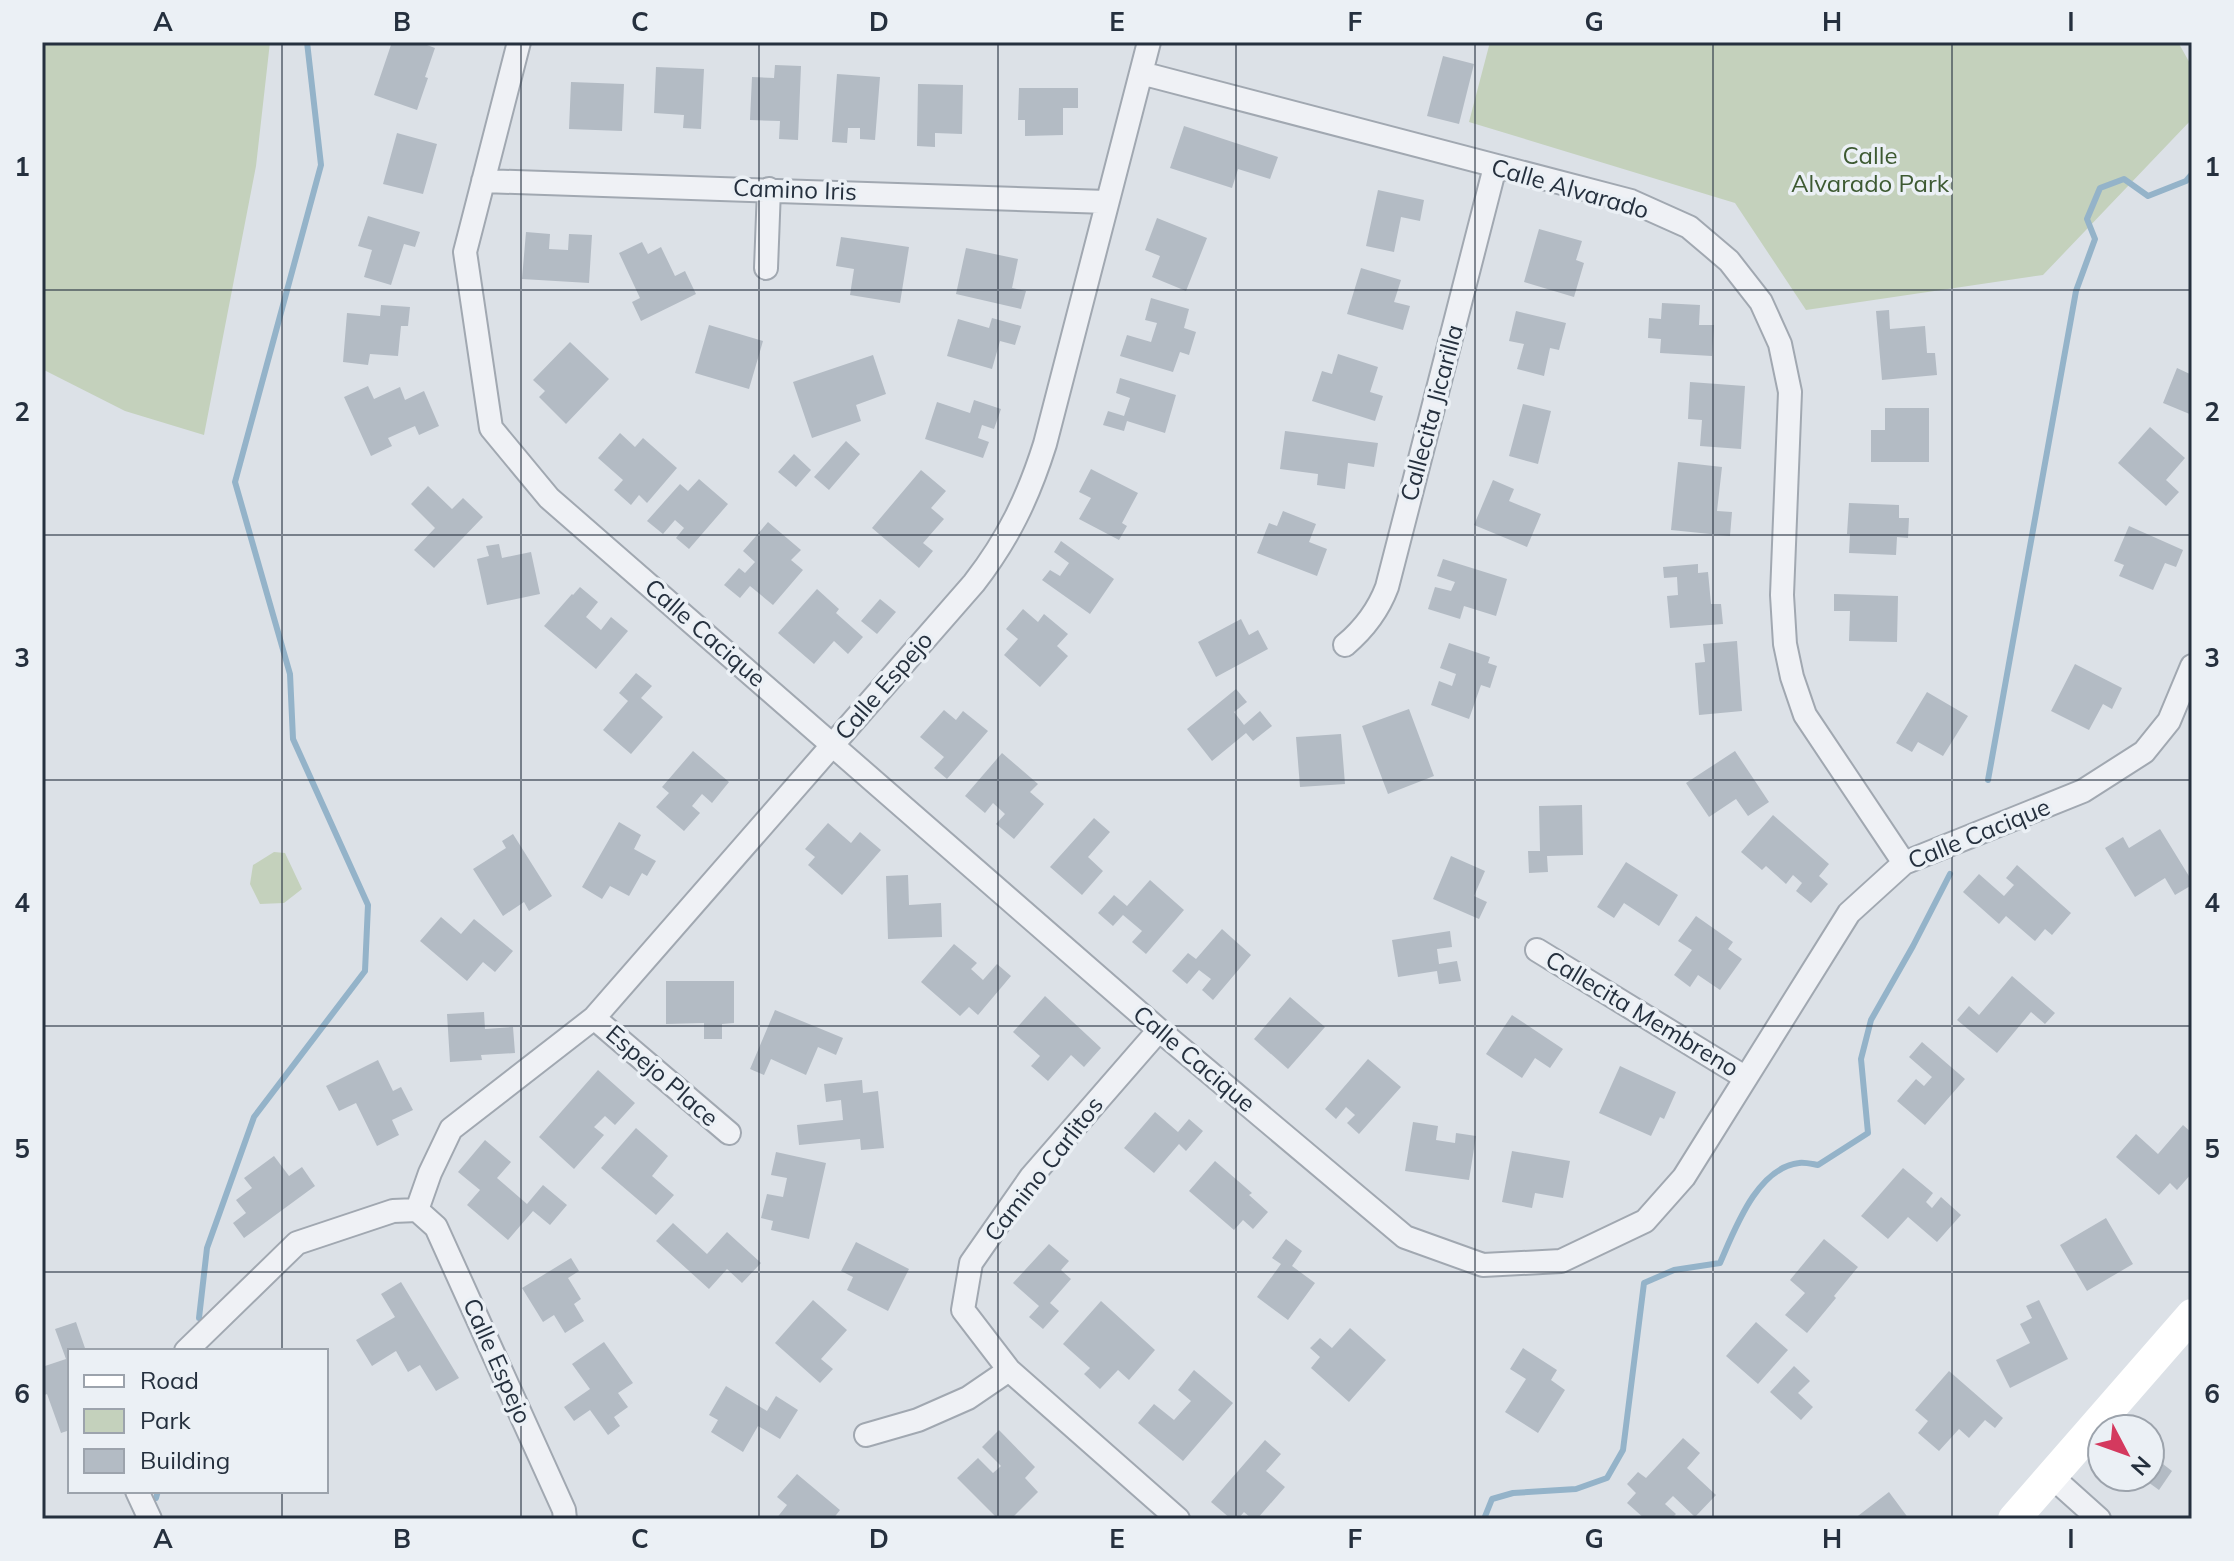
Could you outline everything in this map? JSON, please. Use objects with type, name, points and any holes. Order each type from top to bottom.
[{"type":"street","name":"Calle Cacique","points":[[519,42],[465,252],[491,428],[549,498],[1159,1030],[1405,1237],[1483,1265],[1561,1261],[1645,1221],[1684,1177],[1849,913],[1904,863],[2083,791],[2144,752],[2169,721],[2192,666]]},
{"type":"street","name":"Calle Espejo","points":[[565,1519],[564,1510],[436,1227],[417,1210],[430,1173],[451,1129],[594,1018],[991,562],[1019,515],[1045,444],[1149,42]]},
{"type":"street","name":"Calle Alvarado","points":[[1141,73],[1631,201],[1689,227],[1729,261],[1761,302],[1780,344],[1790,392],[1782,595],[1785,644],[1792,677],[1805,715],[1904,863]]},
{"type":"street","name":"Callecita Jicarilla","points":[[1345,645],[1375,613],[1387,587],[1495,167]]},
{"type":"street","name":"Camino Iris","points":[[483,181],[1107,202]]},
{"type":"street","points":[[766,268],[769,189]]},
{"type":"street","name":"Callecita Membreno","points":[[1537,950],[1746,1078]]},
{"type":"street","name":"Espejo Place","points":[[594,1018],[729,1133]]},
{"type":"street","name":"Camino Carlitos","points":[[1159,1030],[1031,1177],[971,1263],[963,1310],[1009,1370],[1178,1519]]},
{"type":"street","points":[[188,1349],[297,1243],[393,1211],[417,1210]]},
{"type":"street","points":[[2014,1519],[2192,1315]]},
{"type":"street","points":[[866,1435],[918,1420],[968,1398],[1009,1370]]},
{"type":"street","points":[[2051,1476],[2099,1519]]},
{"type":"street","points":[[138,1493],[150,1519]]},
{"type":"green space","points":[[42,42],[270,42],[256,166],[204,435],[125,411],[42,369]]},
{"type":"green space","name":"Calle Alvarado Park","points":[[1490,42],[2178,42],[2192,67],[2192,119],[2043,275],[1806,310],[1735,203],[1469,122]]},
{"type":"green space","points":[[274,852],[285,853],[302,889],[284,903],[260,904],[250,884],[253,865]]},
{"type":"building","points":[[392,42],[419,42],[435,48],[417,110],[374,95]]},
{"type":"building","points":[[1443,56],[1474,64],[1459,124],[1427,116]]},
{"type":"building","points":[[775,65],[801,66],[798,140],[779,139],[780,121],[750,120],[752,77],[774,78]]},
{"type":"building","points":[[656,67],[704,69],[701,129],[683,128],[684,115],[654,113]]},
{"type":"building","points":[[837,74],[880,77],[875,140],[860,139],[860,128],[848,128],[847,143],[832,142]]},
{"type":"building","points":[[571,82],[624,84],[622,131],[569,129]]},
{"type":"building","points":[[918,84],[963,85],[962,134],[935,133],[935,147],[917,146]]},
{"type":"building","points":[[1019,88],[1078,88],[1078,108],[1063,108],[1063,135],[1025,136],[1025,120],[1018,120]]},
{"type":"building","points":[[1184,126],[1278,157],[1270,179],[1238,169],[1232,188],[1170,168]]},
{"type":"building","points":[[397,133],[437,144],[423,194],[383,184]]},
{"type":"building","points":[[1378,190],[1424,200],[1420,221],[1401,217],[1394,252],[1366,246]]},
{"type":"building","points":[[368,216],[420,232],[415,247],[404,244],[391,285],[364,277],[372,250],[358,246]]},
{"type":"building","points":[[1157,218],[1207,238],[1186,291],[1152,277],[1160,256],[1145,250]]},
{"type":"building","points":[[1539,229],[1582,241],[1576,260],[1584,263],[1574,297],[1524,282]]},
{"type":"building","points":[[526,232],[550,234],[549,249],[568,250],[569,234],[592,235],[589,283],[522,279]]},
{"type":"building","points":[[841,237],[909,247],[900,303],[850,295],[854,269],[836,266]]},
{"type":"building","points":[[642,242],[648,254],[661,247],[675,276],[685,271],[696,294],[641,321],[632,302],[640,298],[619,253]]},
{"type":"building","points":[[966,248],[1018,259],[1012,288],[1026,291],[1021,309],[956,294]]},
{"type":"building","points":[[1361,268],[1401,280],[1394,302],[1410,306],[1403,330],[1347,314]]},
{"type":"building","points":[[1151,298],[1189,309],[1184,328],[1196,332],[1189,355],[1180,352],[1173,372],[1120,356],[1127,335],[1151,342],[1157,323],[1145,320]]},
{"type":"building","points":[[1662,303],[1700,305],[1699,325],[1714,325],[1712,356],[1660,353],[1661,339],[1648,338],[1649,318],[1661,319]]},
{"type":"building","points":[[381,305],[410,307],[408,326],[401,326],[398,356],[370,354],[368,365],[343,362],[347,313],[380,316]]},
{"type":"building","points":[[1889,310],[1890,329],[1925,326],[1927,353],[1935,353],[1937,375],[1882,380],[1876,311]]},
{"type":"building","points":[[1516,311],[1566,323],[1559,350],[1550,348],[1544,376],[1517,369],[1524,344],[1509,341]]},
{"type":"building","points":[[992,318],[1021,326],[1015,345],[1000,341],[992,369],[947,356],[958,319],[989,328]]},
{"type":"building","points":[[709,325],[763,341],[749,389],[695,373]]},
{"type":"building","points":[[570,342],[609,379],[566,424],[539,397],[545,391],[533,380]]},
{"type":"building","points":[[1338,354],[1378,367],[1370,392],[1383,396],[1375,421],[1312,401],[1322,371],[1332,374]]},
{"type":"building","points":[[873,355],[886,394],[856,405],[861,421],[812,438],[793,382]]},
{"type":"building","points":[[2177,368],[2192,375],[2192,415],[2163,403]]},
{"type":"building","points":[[1120,378],[1176,395],[1165,433],[1127,421],[1124,431],[1103,425],[1108,411],[1124,416],[1130,398],[1116,393]]},
{"type":"building","points":[[1690,382],[1745,386],[1741,449],[1700,446],[1702,420],[1688,419]]},
{"type":"building","points":[[368,386],[374,399],[400,387],[405,400],[424,391],[439,426],[419,435],[415,426],[388,438],[392,446],[371,456],[344,397]]},
{"type":"building","points":[[974,400],[1001,409],[994,429],[982,425],[978,438],[989,442],[983,458],[925,439],[937,402],[970,413]]},
{"type":"building","points":[[1523,404],[1551,411],[1538,464],[1509,456]]},
{"type":"building","points":[[1885,408],[1929,408],[1929,462],[1871,462],[1871,430],[1885,430]]},
{"type":"building","points":[[2150,427],[2185,458],[2166,480],[2179,492],[2166,506],[2118,463]]},
{"type":"building","points":[[1285,431],[1378,443],[1374,467],[1348,463],[1345,489],[1317,485],[1318,474],[1280,469]]},
{"type":"building","points":[[620,433],[635,447],[643,438],[677,468],[647,503],[639,495],[631,505],[614,490],[623,480],[598,458]]},
{"type":"building","points":[[846,441],[860,454],[829,490],[814,477]]},
{"type":"building","points":[[794,454],[811,470],[796,487],[778,472]]},
{"type":"building","points":[[1678,462],[1722,467],[1717,511],[1732,512],[1730,536],[1671,530]]},
{"type":"building","points":[[1091,469],[1138,493],[1122,523],[1127,526],[1119,540],[1079,519],[1091,498],[1079,492]]},
{"type":"building","points":[[921,470],[946,491],[931,508],[944,519],[923,543],[933,551],[919,568],[872,528]]},
{"type":"building","points":[[699,479],[728,504],[689,549],[676,538],[684,528],[675,520],[663,534],[647,521],[680,484],[688,491]]},
{"type":"building","points":[[1493,480],[1514,489],[1509,501],[1541,514],[1527,547],[1474,525]]},
{"type":"building","points":[[428,486],[452,509],[463,498],[483,517],[434,568],[414,550],[435,528],[411,504]]},
{"type":"building","points":[[1849,503],[1899,505],[1899,518],[1909,518],[1908,538],[1897,537],[1896,555],[1849,553]]},
{"type":"building","points":[[1283,511],[1316,524],[1309,542],[1327,549],[1317,576],[1257,553],[1269,523],[1277,526]]},
{"type":"building","points":[[768,522],[801,550],[791,560],[803,570],[773,605],[750,586],[740,598],[724,585],[739,568],[745,573],[755,562],[743,551]]},
{"type":"building","points":[[2129,526],[2183,550],[2176,567],[2165,563],[2153,590],[2119,576],[2124,565],[2114,561]]},
{"type":"building","points":[[1061,541],[1114,579],[1090,614],[1042,580],[1050,570],[1060,576],[1069,563],[1054,552]]},
{"type":"building","points":[[499,544],[502,558],[531,552],[540,594],[487,605],[477,559],[489,556],[486,546]]},
{"type":"building","points":[[1443,559],[1507,579],[1496,616],[1464,606],[1460,619],[1428,609],[1435,587],[1451,591],[1455,582],[1437,576]]},
{"type":"building","points":[[1698,564],[1698,573],[1708,572],[1711,604],[1721,604],[1723,624],[1670,628],[1667,596],[1678,595],[1677,577],[1664,578],[1663,567]]},
{"type":"building","points":[[580,587],[598,602],[586,617],[601,630],[611,617],[628,631],[596,669],[544,626]]},
{"type":"building","points":[[817,589],[839,609],[836,613],[863,637],[848,654],[834,641],[814,664],[778,633]]},
{"type":"building","points":[[1834,594],[1898,596],[1897,642],[1849,641],[1850,611],[1834,611]]},
{"type":"building","points":[[880,599],[896,612],[877,634],[861,621]]},
{"type":"building","points":[[1023,609],[1038,622],[1044,614],[1068,634],[1057,646],[1068,656],[1040,687],[1004,655],[1018,639],[1006,629]]},
{"type":"building","points":[[1241,619],[1249,635],[1258,630],[1268,649],[1216,677],[1198,642]]},
{"type":"building","points":[[1737,641],[1742,711],[1699,715],[1695,663],[1705,662],[1703,644]]},
{"type":"building","points":[[1449,643],[1490,657],[1488,663],[1497,666],[1490,688],[1481,685],[1469,719],[1431,705],[1439,681],[1452,686],[1456,674],[1440,668]]},
{"type":"building","points":[[2075,664],[2122,688],[2112,709],[2103,704],[2089,730],[2051,711]]},
{"type":"building","points":[[636,673],[652,686],[641,698],[663,717],[631,754],[603,730],[628,701],[619,693]]},
{"type":"building","points":[[1236,689],[1247,702],[1234,712],[1244,725],[1260,711],[1272,726],[1253,741],[1246,733],[1212,761],[1187,729]]},
{"type":"building","points":[[1927,692],[1968,716],[1943,756],[1918,742],[1912,752],[1896,743]]},
{"type":"building","points":[[1409,709],[1434,776],[1388,794],[1362,726]]},
{"type":"building","points":[[944,710],[956,720],[963,711],[988,731],[947,779],[934,768],[944,757],[920,737]]},
{"type":"building","points":[[1341,734],[1345,784],[1300,787],[1296,737]]},
{"type":"building","points":[[693,751],[729,782],[712,803],[702,794],[692,806],[700,813],[684,831],[656,807],[669,793],[662,787]]},
{"type":"building","points":[[1735,751],[1769,802],[1748,816],[1736,799],[1709,817],[1686,783]]},
{"type":"building","points":[[1002,753],[1038,784],[1030,792],[1044,804],[1014,839],[996,824],[1005,814],[993,803],[985,813],[965,796]]},
{"type":"building","points":[[1582,805],[1583,855],[1547,856],[1548,872],[1529,873],[1528,851],[1540,851],[1539,806]]},
{"type":"building","points":[[1773,815],[1829,864],[1819,876],[1828,884],[1811,903],[1796,891],[1802,883],[1793,875],[1786,884],[1766,866],[1762,870],[1741,852]]},
{"type":"building","points":[[1094,818],[1110,832],[1088,857],[1103,871],[1082,895],[1050,867]]},
{"type":"building","points":[[619,822],[641,835],[634,849],[656,861],[647,876],[642,873],[629,896],[610,886],[602,899],[582,887]]},
{"type":"building","points":[[828,823],[851,843],[860,832],[881,850],[842,895],[808,865],[815,857],[805,849]]},
{"type":"building","points":[[2160,829],[2192,885],[2175,895],[2165,878],[2135,897],[2105,848],[2123,837],[2129,848]]},
{"type":"building","points":[[513,834],[552,896],[529,911],[524,902],[503,916],[473,869],[506,848],[502,841]]},
{"type":"building","points":[[1451,856],[1485,871],[1474,896],[1487,902],[1479,919],[1433,899]]},
{"type":"building","points":[[1626,862],[1678,895],[1659,926],[1624,903],[1614,918],[1597,907]]},
{"type":"building","points":[[2017,865],[2071,913],[2052,935],[2045,929],[2035,941],[2006,916],[1999,924],[1963,892],[1979,874],[2004,896],[2014,885],[2006,878]]},
{"type":"building","points":[[908,875],[909,905],[941,903],[942,937],[888,939],[886,876]]},
{"type":"building","points":[[1150,880],[1184,910],[1146,954],[1132,942],[1142,931],[1123,915],[1113,926],[1098,913],[1114,895],[1127,906]]},
{"type":"building","points":[[1696,916],[1733,942],[1728,949],[1742,959],[1720,990],[1698,975],[1690,987],[1674,975],[1692,950],[1678,941]]},
{"type":"building","points":[[441,917],[461,934],[474,919],[513,951],[495,972],[483,962],[467,981],[420,941]]},
{"type":"building","points":[[1222,929],[1251,955],[1213,1000],[1202,990],[1211,979],[1199,970],[1187,984],[1172,971],[1188,953],[1196,959]]},
{"type":"building","points":[[1450,931],[1452,947],[1437,949],[1439,964],[1457,961],[1461,981],[1439,984],[1437,971],[1398,977],[1392,940]]},
{"type":"building","points":[[954,944],[977,963],[971,969],[983,980],[997,964],[1011,976],[978,1015],[969,1007],[960,1016],[921,982]]},
{"type":"building","points":[[2012,976],[2055,1013],[2045,1024],[2031,1012],[1997,1053],[1957,1020],[1969,1006],[1979,1015]]},
{"type":"building","points":[[666,981],[734,981],[734,1023],[722,1024],[722,1039],[704,1039],[704,1023],[666,1024]]},
{"type":"building","points":[[1045,996],[1101,1048],[1084,1067],[1071,1055],[1048,1081],[1031,1066],[1040,1056],[1013,1032]]},
{"type":"building","points":[[1290,997],[1325,1027],[1288,1069],[1254,1039]]},
{"type":"building","points":[[775,1010],[843,1038],[836,1055],[818,1047],[806,1075],[771,1059],[764,1075],[750,1069]]},
{"type":"building","points":[[484,1012],[485,1029],[513,1027],[515,1053],[481,1055],[482,1060],[450,1062],[447,1014]]},
{"type":"building","points":[[1512,1015],[1563,1049],[1550,1068],[1535,1058],[1522,1078],[1486,1054]]},
{"type":"building","points":[[1922,1042],[1965,1079],[1925,1125],[1897,1101],[1916,1079],[1924,1086],[1932,1077],[1909,1057]]},
{"type":"building","points":[[1368,1059],[1401,1087],[1359,1134],[1347,1123],[1355,1115],[1346,1107],[1336,1119],[1325,1109]]},
{"type":"building","points":[[378,1060],[393,1091],[401,1087],[413,1110],[392,1120],[399,1135],[377,1146],[356,1103],[339,1111],[326,1086]]},
{"type":"building","points":[[1620,1066],[1676,1092],[1664,1119],[1660,1117],[1651,1136],[1599,1113]]},
{"type":"building","points":[[598,1070],[635,1103],[615,1125],[605,1116],[594,1127],[604,1135],[574,1169],[539,1137]]},
{"type":"building","points":[[862,1080],[863,1093],[878,1091],[884,1148],[861,1150],[860,1139],[799,1145],[797,1125],[843,1120],[841,1100],[826,1102],[824,1084]]},
{"type":"building","points":[[1155,1112],[1178,1132],[1189,1119],[1203,1131],[1186,1151],[1179,1144],[1154,1173],[1124,1148]]},
{"type":"building","points":[[1413,1122],[1438,1126],[1436,1140],[1455,1143],[1456,1133],[1476,1136],[1469,1180],[1405,1171]]},
{"type":"building","points":[[2183,1125],[2192,1133],[2192,1173],[2177,1190],[2170,1183],[2159,1195],[2116,1157],[2136,1134],[2158,1154]]},
{"type":"building","points":[[636,1128],[668,1156],[652,1176],[674,1195],[656,1215],[601,1168]]},
{"type":"building","points":[[485,1140],[511,1162],[497,1178],[527,1204],[543,1185],[567,1205],[550,1225],[533,1211],[508,1240],[467,1205],[480,1190],[458,1172]]},
{"type":"building","points":[[1512,1151],[1570,1161],[1563,1198],[1535,1193],[1532,1208],[1502,1202]]},
{"type":"building","points":[[776,1152],[826,1163],[809,1239],[771,1230],[773,1221],[761,1218],[767,1194],[783,1197],[787,1178],[771,1175]]},
{"type":"building","points":[[274,1156],[289,1176],[302,1167],[315,1186],[244,1238],[233,1223],[246,1213],[236,1200],[252,1188],[244,1178]]},
{"type":"building","points":[[1215,1161],[1252,1193],[1249,1195],[1268,1212],[1253,1229],[1243,1220],[1234,1230],[1189,1191]]},
{"type":"building","points":[[1903,1168],[1933,1193],[1926,1202],[1932,1208],[1941,1197],[1961,1215],[1937,1242],[1908,1217],[1888,1239],[1861,1216]]},
{"type":"building","points":[[2106,1218],[2133,1264],[2087,1291],[2060,1245]]},
{"type":"building","points":[[673,1223],[707,1254],[727,1232],[761,1263],[742,1283],[727,1269],[709,1289],[656,1241]]},
{"type":"building","points":[[1286,1239],[1302,1251],[1292,1266],[1315,1283],[1288,1320],[1257,1297],[1281,1264],[1272,1258]]},
{"type":"building","points":[[1824,1239],[1858,1267],[1807,1333],[1785,1315],[1805,1293],[1790,1280]]},
{"type":"building","points":[[856,1242],[909,1269],[888,1311],[847,1290],[853,1277],[841,1271]]},
{"type":"building","points":[[1049,1244],[1069,1261],[1061,1270],[1071,1279],[1050,1303],[1059,1311],[1043,1329],[1029,1317],[1039,1306],[1013,1283]]},
{"type":"building","points":[[571,1258],[579,1271],[568,1278],[581,1299],[574,1304],[584,1321],[565,1333],[554,1315],[543,1322],[522,1288]]},
{"type":"building","points":[[401,1282],[459,1378],[436,1391],[420,1365],[408,1372],[396,1351],[372,1366],[356,1340],[395,1317],[381,1294]]},
{"type":"building","points":[[813,1300],[847,1330],[821,1359],[833,1369],[820,1383],[775,1343]]},
{"type":"building","points":[[2039,1300],[2068,1359],[2010,1388],[1996,1360],[2030,1343],[2020,1324],[2032,1318],[2026,1306]]},
{"type":"building","points":[[1101,1301],[1155,1350],[1129,1380],[1118,1370],[1100,1389],[1084,1374],[1090,1368],[1063,1344]]},
{"type":"building","points":[[76,1322],[85,1349],[68,1349],[68,1431],[61,1433],[47,1394],[42,1396],[42,1367],[66,1359],[55,1329]]},
{"type":"building","points":[[1756,1322],[1788,1350],[1758,1384],[1726,1356]]},
{"type":"building","points":[[1350,1328],[1386,1360],[1349,1402],[1311,1368],[1320,1357],[1310,1348],[1320,1338],[1332,1348]]},
{"type":"building","points":[[604,1342],[633,1383],[618,1393],[628,1407],[614,1417],[620,1426],[608,1435],[590,1410],[574,1421],[564,1407],[590,1389],[572,1364]]},
{"type":"building","points":[[1523,1348],[1557,1370],[1551,1380],[1565,1390],[1538,1433],[1505,1412],[1526,1379],[1510,1369]]},
{"type":"building","points":[[1794,1366],[1810,1381],[1798,1393],[1813,1407],[1801,1420],[1770,1392]]},
{"type":"building","points":[[1194,1370],[1233,1403],[1183,1461],[1138,1423],[1154,1404],[1174,1420],[1191,1401],[1178,1390]]},
{"type":"building","points":[[1949,1371],[2003,1418],[1995,1428],[1985,1420],[1969,1438],[1959,1429],[1939,1451],[1918,1433],[1928,1421],[1915,1410]]},
{"type":"building","points":[[726,1386],[767,1411],[776,1396],[798,1410],[780,1439],[758,1426],[743,1452],[711,1432],[718,1420],[709,1415]]},
{"type":"building","points":[[999,1430],[1035,1467],[1025,1478],[1038,1492],[1011,1519],[998,1519],[957,1478],[978,1458],[993,1473],[1001,1466],[982,1447]]},
{"type":"building","points":[[1683,1438],[1700,1453],[1687,1468],[1716,1495],[1695,1517],[1673,1496],[1665,1504],[1676,1514],[1671,1519],[1645,1519],[1627,1503],[1636,1493],[1627,1484],[1638,1472],[1646,1478]]},
{"type":"building","points":[[1265,1440],[1281,1454],[1266,1471],[1285,1487],[1257,1519],[1244,1512],[1238,1519],[1231,1519],[1211,1502]]},
{"type":"building","points":[[2166,1466],[2172,1471],[2166,1480]]},
{"type":"building","points":[[797,1474],[840,1510],[833,1519],[776,1519],[787,1505],[777,1497]]},
{"type":"building","points":[[1889,1492],[1909,1519],[1854,1519]]},
{"type":"waterway","points":[[199,1318],[207,1248],[254,1117],[365,971],[368,905],[293,739],[290,674],[235,482],[321,165],[307,42]]},
{"type":"waterway","points":[[1988,780],[2076,291],[2095,239],[2087,219],[2100,188],[2124,179],[2148,196],[2186,181],[2192,174]]},
{"type":"waterway","points":[[1484,1519],[1492,1499],[1513,1493],[1576,1489],[1607,1478],[1623,1450],[1644,1283],[1674,1270],[1720,1263],[1749,1202],[1771,1176],[1784,1167],[1799,1163],[1818,1165],[1868,1133],[1861,1059],[1871,1020],[1950,874]]},
{"type":"waterway","points":[[156,1498],[157,1493]]}]
